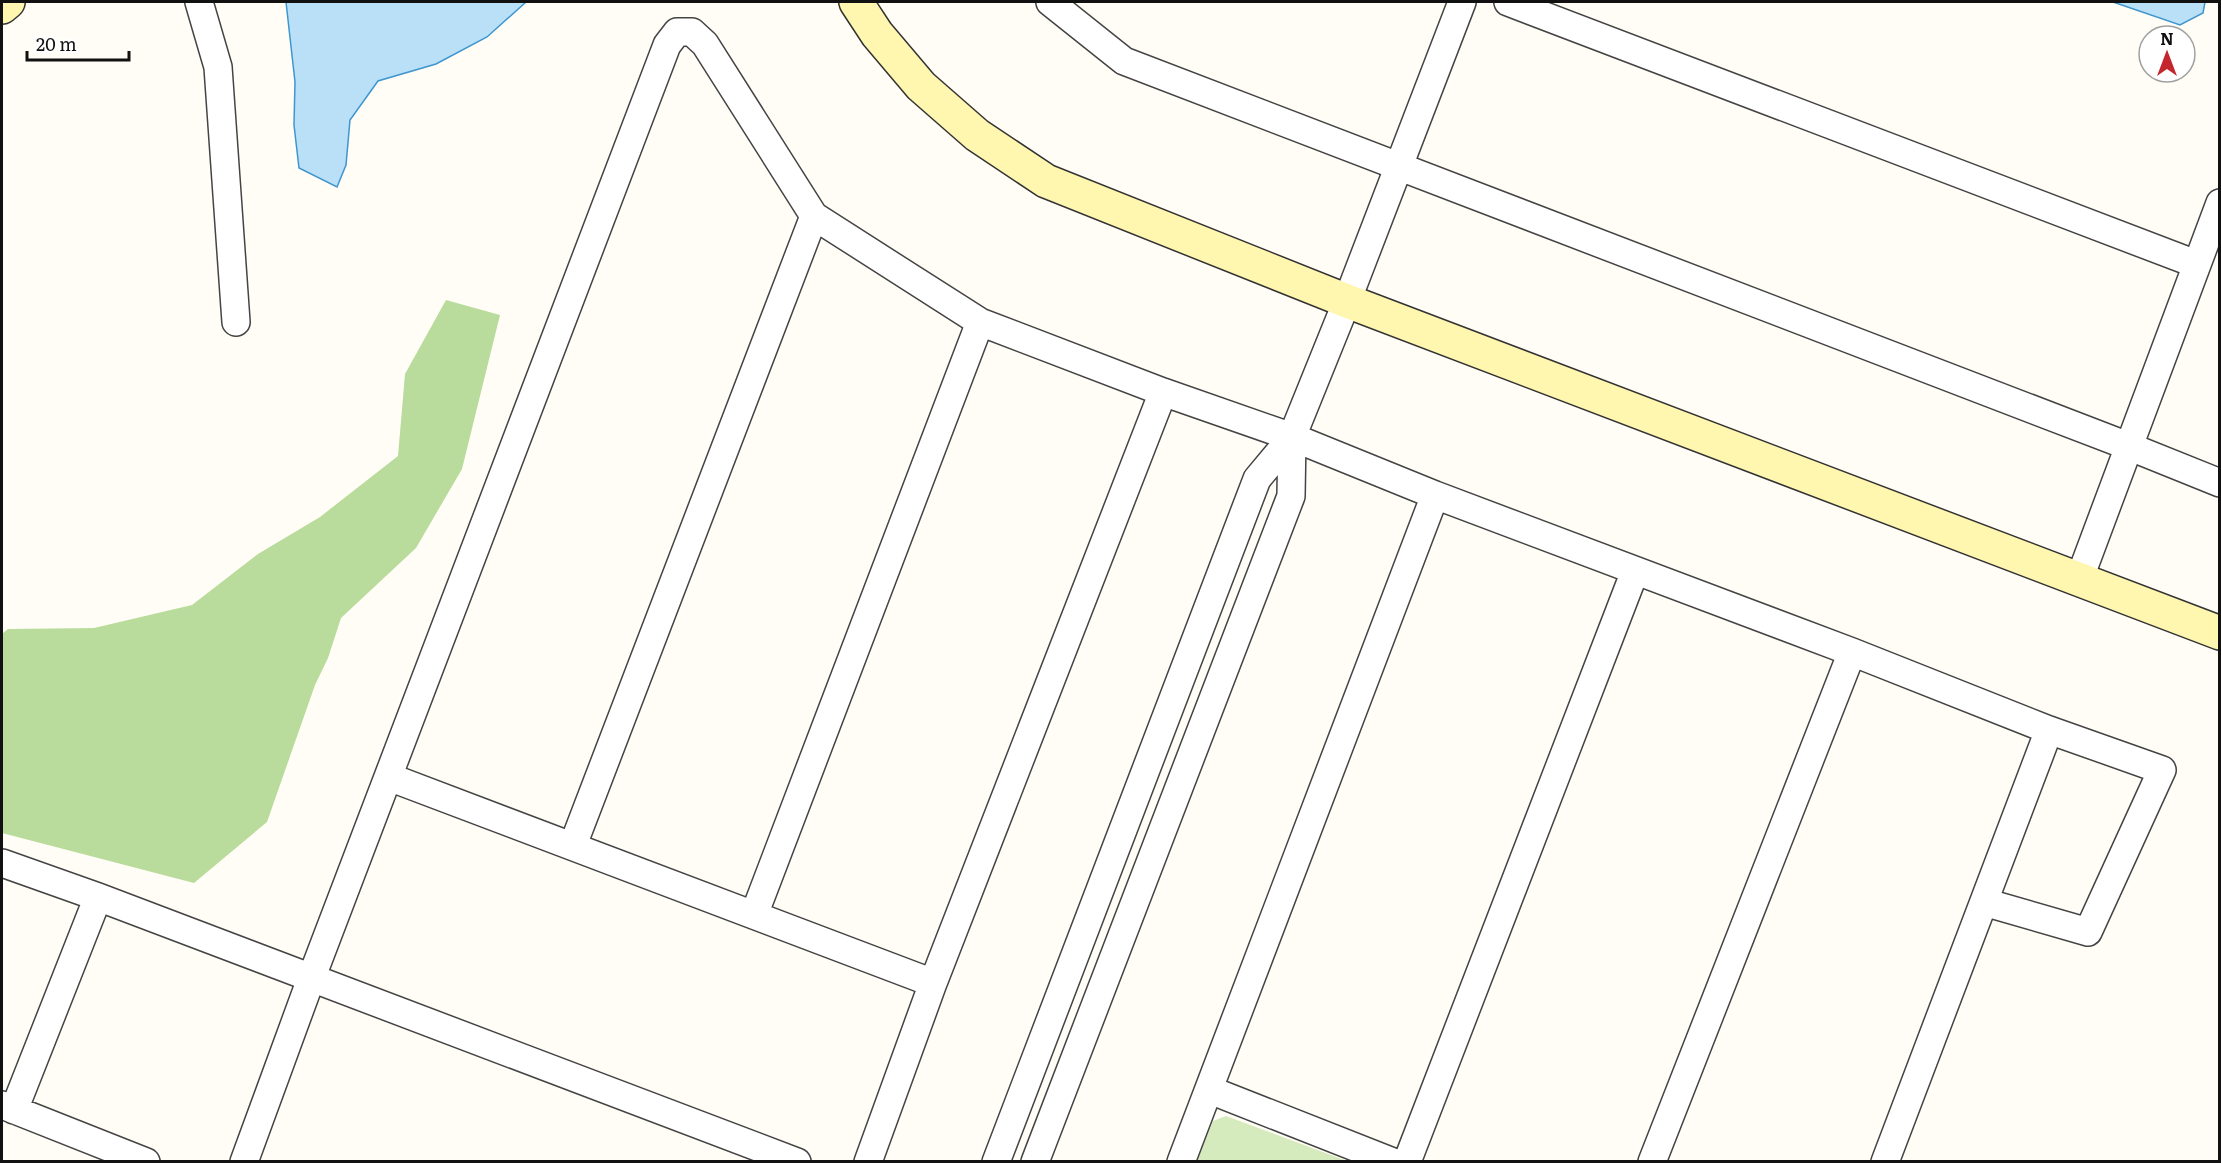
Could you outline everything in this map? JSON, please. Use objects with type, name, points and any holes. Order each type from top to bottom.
[{"type":"street","points":[[2,7],[8,2]]},
{"type":"street","points":[[199,2],[218,67],[236,322]]},
{"type":"street","points":[[856,2],[877,34],[921,86],[977,135],[1046,181],[1347,301],[2220,633]]},
{"type":"street","points":[[1050,2],[1124,61],[2220,483]]},
{"type":"street","points":[[996,1161],[1257,478],[1293,436],[1462,2]]},
{"type":"street","points":[[1508,2],[2196,264]]},
{"type":"street","points":[[244,1161],[311,979],[667,45],[677,32],[692,32],[705,44],[814,216],[980,322],[1163,392],[1293,436],[1435,495],[1852,652],[2049,730],[2162,770],[2088,932],[1984,902]]},
{"type":"street","points":[[2079,580],[2220,203]]},
{"type":"street","points":[[573,845],[814,216]]},
{"type":"street","points":[[754,915],[980,322]]},
{"type":"street","points":[[868,1161],[933,983],[1163,392]]},
{"type":"street","points":[[1035,1161],[1291,496],[1293,436]]},
{"type":"street","points":[[1181,1161],[1435,495]]},
{"type":"street","points":[[1407,1161],[1635,571]]},
{"type":"street","points":[[1653,1161],[1852,652]]},
{"type":"street","points":[[1885,1161],[2049,730]]},
{"type":"street","points":[[389,777],[933,983]]},
{"type":"street","points":[[2,863],[98,897],[797,1161]]},
{"type":"street","points":[[98,897],[8,1108],[146,1161]]},
{"type":"street","points":[[1210,1090],[1393,1161]]},
{"type":"green space","points":[[446,300],[500,315],[462,469],[416,548],[341,618],[267,822],[194,883],[2,833],[2,634],[8,629],[94,628],[192,605],[258,554],[320,517],[398,456],[405,374]]},
{"type":"green space","points":[[1226,1116],[1347,1161],[1197,1161],[1213,1121]]},
{"type":"water","points":[[286,2],[526,2],[487,37],[436,64],[378,81],[350,120],[346,165],[337,187],[299,168],[294,125],[295,82]]},
{"type":"water","points":[[2113,2],[2205,2],[2203,13],[2182,24]]}]
